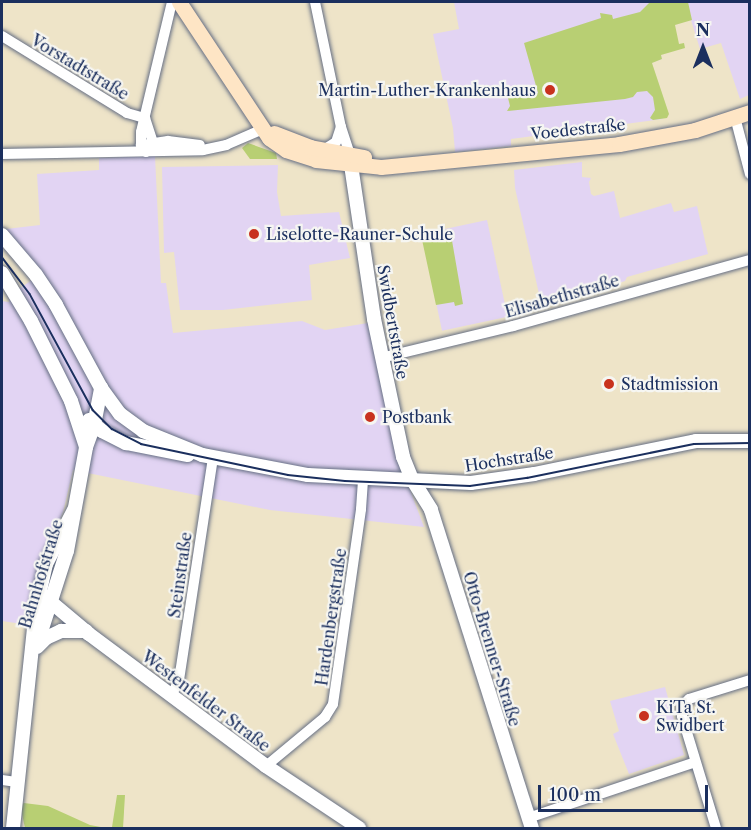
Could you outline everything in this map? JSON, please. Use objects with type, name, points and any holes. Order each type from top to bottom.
[{"type":"main road","points":[[179,2],[263,129]]},
{"type":"main road","name":"Voedestraße","points":[[263,129],[297,143],[325,149],[351,160],[381,167],[629,143],[695,130],[750,112]]},
{"type":"main road","name":"Voedestraße","points":[[263,129],[278,145],[305,158],[351,160]]},
{"type":"street","points":[[144,149],[141,132],[172,2]]},
{"type":"street","points":[[315,2],[341,127],[351,160]]},
{"type":"street","name":"Vorstadtstraße","points":[[2,36],[127,113],[145,118]]},
{"type":"street","points":[[735,117],[750,174]]},
{"type":"street","points":[[145,118],[153,143]]},
{"type":"street","points":[[325,149],[336,142],[341,127]]},
{"type":"street","points":[[2,154],[117,152],[144,149],[202,150],[226,145],[263,129]]},
{"type":"street","points":[[144,149],[153,143],[178,141],[209,147]]},
{"type":"street","name":"Swidbertstraße","points":[[351,160],[381,358],[404,458],[414,482]]},
{"type":"street","name":"Hochstraße","points":[[2,235],[36,275],[62,313],[101,388],[120,414],[159,439],[207,456]]},
{"type":"street","name":"Elisabethstraße","points":[[381,358],[513,326],[750,260]]},
{"type":"street","points":[[2,273],[31,321],[71,401],[86,447]]},
{"type":"street","name":"Bahnhofstraße","points":[[13,828],[16,782],[39,592],[46,564],[74,510],[86,447],[94,425],[101,388]]},
{"type":"street","name":"Hochstraße","points":[[71,401],[94,425],[126,443],[157,451],[207,456],[298,474],[363,479],[479,483],[696,441],[750,441]]},
{"type":"street","name":"Steinstraße","points":[[171,696],[179,680],[207,456]]},
{"type":"street","name":"Hardenbergstraße","points":[[266,766],[325,717],[333,704],[362,509],[363,479]]},
{"type":"street","name":"Otto-Brenner-Straße","points":[[414,482],[431,510],[530,823]]},
{"type":"street","name":"Bahnhofstraße","points":[[31,666],[68,551],[75,518],[74,510]]},
{"type":"street","name":"Westenfelder Straße","points":[[39,592],[171,696],[266,766],[359,828]]},
{"type":"street","name":"Bahnhofstraße","points":[[36,649],[46,638],[61,631],[86,631]]},
{"type":"street","points":[[716,828],[695,762],[682,706],[689,699],[750,680]]},
{"type":"street","points":[[530,823],[695,762]]},
{"type":"street","points":[[2,780],[16,782]]},
{"type":"shaded area","name":"Martin-Luther-Krankenhaus","points":[[454,2],[749,2],[749,95],[740,99],[721,43],[700,49],[691,20],[654,29],[662,59],[648,64],[663,119],[511,139],[511,146],[455,152],[453,128],[433,34],[459,29]]},
{"type":"shaded area","points":[[155,156],[161,283],[166,283],[173,333],[302,321],[325,330],[368,323],[397,456],[424,527],[270,510],[73,470],[63,512],[37,571],[29,625],[2,621],[2,301],[9,302],[10,295],[42,273],[6,229],[40,225],[37,174],[99,170],[99,158]]},
{"type":"shaded area","points":[[582,162],[582,177],[591,178],[589,182],[591,194],[594,196],[614,191],[620,218],[671,203],[674,212],[697,206],[708,254],[627,277],[625,281],[542,307],[515,188],[514,170]]},
{"type":"shaded area","name":"Liselotte-Rauner-Schule","points":[[278,165],[277,192],[281,216],[339,212],[350,258],[309,265],[312,300],[223,310],[180,310],[174,252],[164,253],[162,167]]},
{"type":"shaded area","points":[[487,220],[508,317],[442,331],[421,234]]},
{"type":"shaded area","name":"KiTa St. Swidbert","points":[[665,687],[684,755],[629,774],[613,734],[619,731],[610,701]]},
{"type":"green space","points":[[650,2],[688,2],[692,20],[675,25],[679,44],[684,43],[685,48],[661,55],[662,59],[652,63],[669,114],[667,118],[653,120],[650,118],[655,110],[653,97],[647,91],[637,92],[633,97],[625,99],[507,111],[510,106],[508,98],[538,93],[524,43],[601,18],[600,13],[612,15],[613,19],[640,12]]},
{"type":"green space","points":[[248,143],[276,153],[277,159],[250,159],[242,148]]},
{"type":"green space","points":[[450,229],[463,304],[455,306],[454,302],[436,305],[421,235]]},
{"type":"green space","points":[[117,795],[125,795],[123,828],[112,827]]},
{"type":"green space","points":[[24,803],[48,806],[90,825],[106,828],[25,828],[20,805]]},
{"type":"tram line","points":[[2,257],[30,294],[93,410],[112,429],[141,444],[288,475],[345,481],[470,486],[527,478],[694,444],[750,443]]},
{"type":"place","name":"Martin-Luther-Krankenhaus","points":[[550,90]]},
{"type":"place","name":"Liselotte-Rauner-Schule","points":[[254,234]]},
{"type":"place","name":"Stadtmission","points":[[609,384]]},
{"type":"place","name":"Postbank","points":[[370,417]]},
{"type":"place","name":"KiTa St. Swidbert","points":[[644,716]]}]
